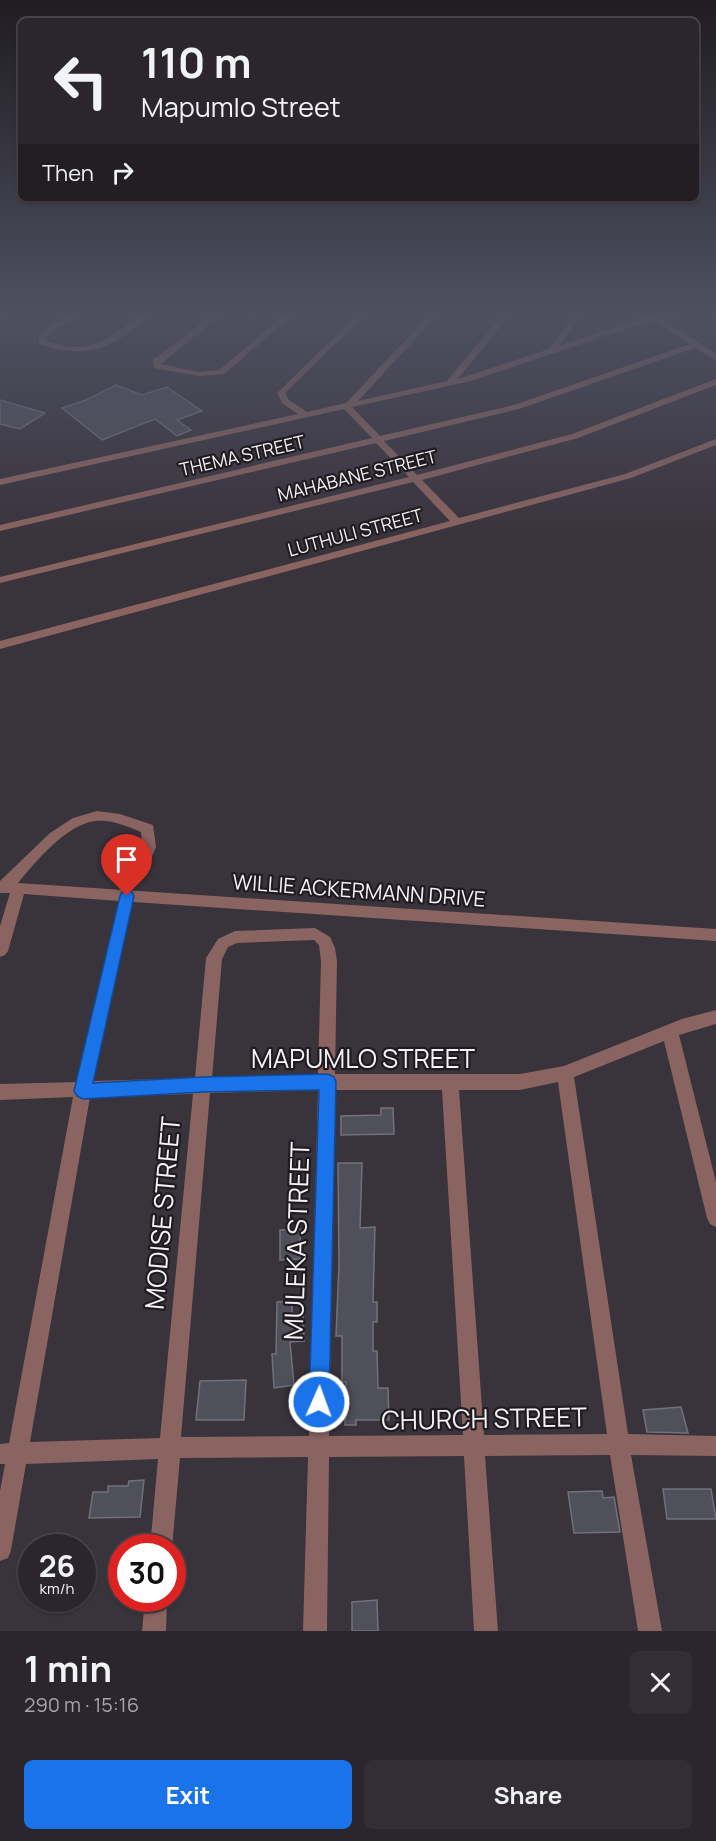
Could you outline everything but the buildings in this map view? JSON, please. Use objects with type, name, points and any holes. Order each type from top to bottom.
[{"type":"street","points":[[286,388],[281,393],[286,402],[306,415]]},
{"type":"street","points":[[347,406],[364,388]]},
{"type":"street","points":[[0,482],[427,388]]},
{"type":"street","name":"THEMA STREET","points":[[0,528],[377,440],[544,399],[574,388]]},
{"type":"street","name":"MAHABANE STREET","points":[[0,580],[414,479],[575,436],[700,388]]},
{"type":"street","points":[[347,406],[457,522]]},
{"type":"street","name":"LUTHULI STREET","points":[[0,645],[647,470],[716,442]]},
{"type":"street","points":[[0,951],[8,888],[56,835],[90,817],[107,817],[148,829],[149,848],[141,867]]},
{"type":"street","name":"WILLIE ACKERMANN DRIVE","points":[[8,888],[716,935]]},
{"type":"street","points":[[0,1550],[9,1454],[83,1091],[127,896]]},
{"type":"street","name":"MODISE STREET","points":[[161,1534],[214,958],[218,949],[229,939],[235,937],[315,934],[327,943],[329,960]]},
{"type":"street","name":"MULEKA STREET","points":[[315,1631],[329,960]]},
{"type":"street","name":"MAPUMLO STREET","points":[[0,1092],[83,1091],[203,1084],[520,1082],[565,1073],[670,1032],[716,1017]]},
{"type":"street","points":[[670,1032],[716,1218]]},
{"type":"street","points":[[565,1073],[650,1631]]},
{"type":"street","points":[[450,1082],[486,1631]]},
{"type":"street","name":"CHURCH STREET","points":[[9,1454],[169,1448],[620,1444],[716,1446]]},
{"type":"street","points":[[154,1631],[155,1612]]},
{"type":"route","points":[[127,896],[83,1091],[203,1084],[328,1082],[319,1402]]}]
